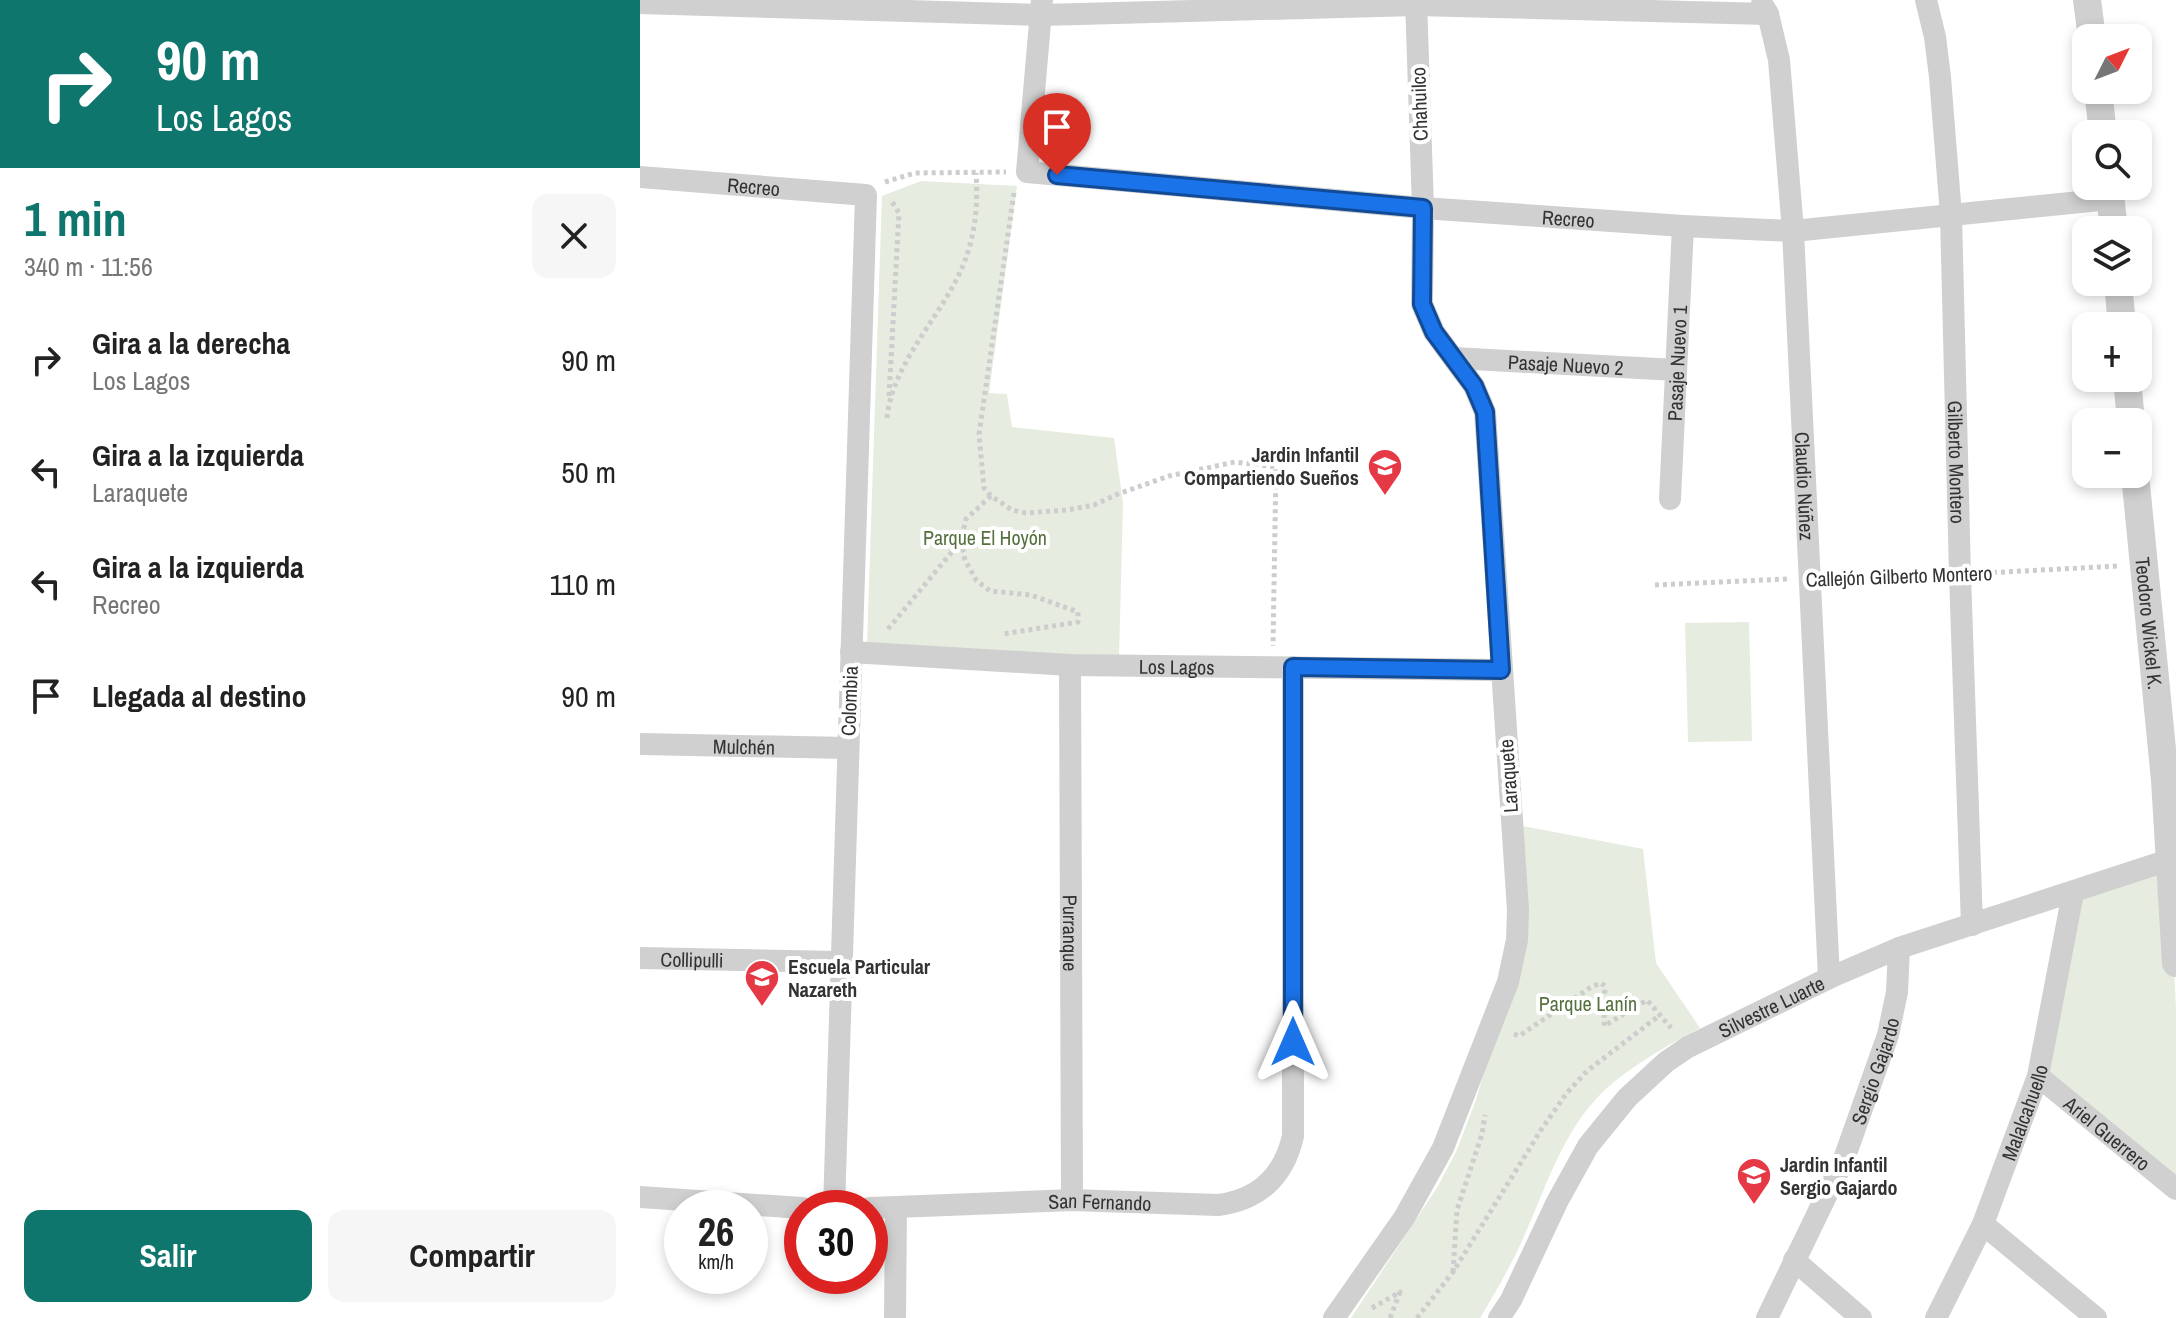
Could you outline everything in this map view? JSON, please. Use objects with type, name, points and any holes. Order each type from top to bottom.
[{"type":"street","name":"Gilberto Montero","points":[[1926,0],[1940,77],[1951,215],[1972,925]]},
{"type":"street","points":[[2087,0],[2090,24]]},
{"type":"street","points":[[640,3],[1042,8],[1416,2],[1764,7]]},
{"type":"street","name":"Chahuilco","points":[[1416,2],[1423,208]]},
{"type":"street","name":"Claudio Núñez","points":[[1764,7],[1779,60],[1793,231],[1829,978]]},
{"type":"street","points":[[1022,172],[1042,8]]},
{"type":"street","name":"Recreo","points":[[1022,172],[1423,208],[1793,231],[1951,215],[2072,197]]},
{"type":"street","name":"Recreo","points":[[640,177],[871,191]]},
{"type":"street","name":"Colombia","points":[[834,1190],[851,652],[871,191]]},
{"type":"street","name":"Laraquete","points":[[1334,1318],[1404,1218],[1443,1148],[1514,961],[1518,925],[1485,412],[1474,386],[1434,332],[1422,304],[1423,208]]},
{"type":"street","name":"Pasaje Nuevo 1","points":[[1670,499],[1683,226]]},
{"type":"street","name":"Pasaje Nuevo 2","points":[[1454,358],[1676,370]]},
{"type":"street","name":"Teodoro Wickel K.","points":[[2136,488],[2172,859],[2176,963]]},
{"type":"street","name":"Los Lagos","points":[[851,652],[1070,665],[1501,670]]},
{"type":"street","name":"Purranque","points":[[1070,665],[1072,1200]]},
{"type":"street","name":"San Fernando","points":[[888,1207],[1072,1200],[1233,1203],[1246,1199],[1270,1182],[1281,1169],[1293,1136],[1283,667]]},
{"type":"street","name":"Mulchén","points":[[640,744],[848,748]]},
{"type":"street","name":"Silvestre Luarte","points":[[1499,1318],[1588,1146],[1627,1098],[1688,1047],[1829,978],[1899,948],[2172,859]]},
{"type":"street","name":"Malalcahuello","points":[[1936,1318],[1983,1224],[2038,1076],[2073,893]]},
{"type":"street","name":"Sergio Gajardo","points":[[1767,1318],[1844,1159],[1888,1035],[1897,992],[1899,948]]},
{"type":"street","name":"Collipulli","points":[[640,958],[840,962]]},
{"type":"street","name":"Ariel Guerrero","points":[[2038,1076],[2176,1189]]},
{"type":"street","points":[[640,1197],[784,1207]]},
{"type":"street","points":[[895,1318],[896,1207]]},
{"type":"street","points":[[1983,1224],[2096,1318]]},
{"type":"street","points":[[1794,1260],[1861,1318]]},
{"type":"path","points":[[885,431],[899,213],[893,203],[871,191],[887,180],[915,173],[1022,172],[979,434],[984,488],[1000,504],[1026,513],[1094,505],[1169,476],[1235,462],[1276,467],[1283,667]]},
{"type":"path","points":[[889,401],[925,329],[964,265],[976,219],[976,173]]},
{"type":"path","points":[[991,496],[966,519],[961,540],[965,560],[976,580],[990,591],[1031,595],[1078,612],[1078,622],[1001,634]]},
{"type":"path","points":[[874,654],[875,645],[961,540]]},
{"type":"path","name":"Callejón Gilberto Montero","points":[[1655,585],[1960,575],[2143,564]]},
{"type":"path","points":[[1495,1011],[1508,1018],[1514,1034],[1519,1036],[1601,983],[1605,986],[1604,1026],[1647,1000],[1688,1047]]},
{"type":"path","points":[[1417,1318],[1453,1272],[1566,1094],[1587,1071],[1660,1015]]},
{"type":"path","points":[[1367,1312],[1400,1292],[1390,1318]]},
{"type":"green space","name":"Parque El Hoyón","points":[[921,181],[1017,186],[989,393],[1007,394],[1012,427],[1114,438],[1123,503],[1119,657],[867,645],[882,196]]},
{"type":"green space","points":[[1749,622],[1752,741],[1688,742],[1685,623]]},
{"type":"green space","name":"Parque Lanín","points":[[1517,825],[1643,849],[1656,963],[1700,1028],[1628,1071],[1591,1104],[1567,1141],[1516,1253],[1480,1318],[1351,1318],[1438,1186],[1456,1152],[1476,1100],[1503,1006]]},
{"type":"green space","points":[[2169,862],[2176,1009],[2176,1186],[2040,1075],[2075,894]]},
{"type":"place","name":"Jardin Infantil Compartiendo Sueños","points":[[1385,497]]},
{"type":"place","name":"Escuela Particular Nazareth","points":[[762,1008]]},
{"type":"place","name":"Jardin Infantil Sergio Gajardo","points":[[1754,1206]]},
{"type":"route","points":[[1057,175],[1423,208],[1422,304],[1434,332],[1474,386],[1485,412],[1501,670],[1293,667],[1293,1042]]}]
